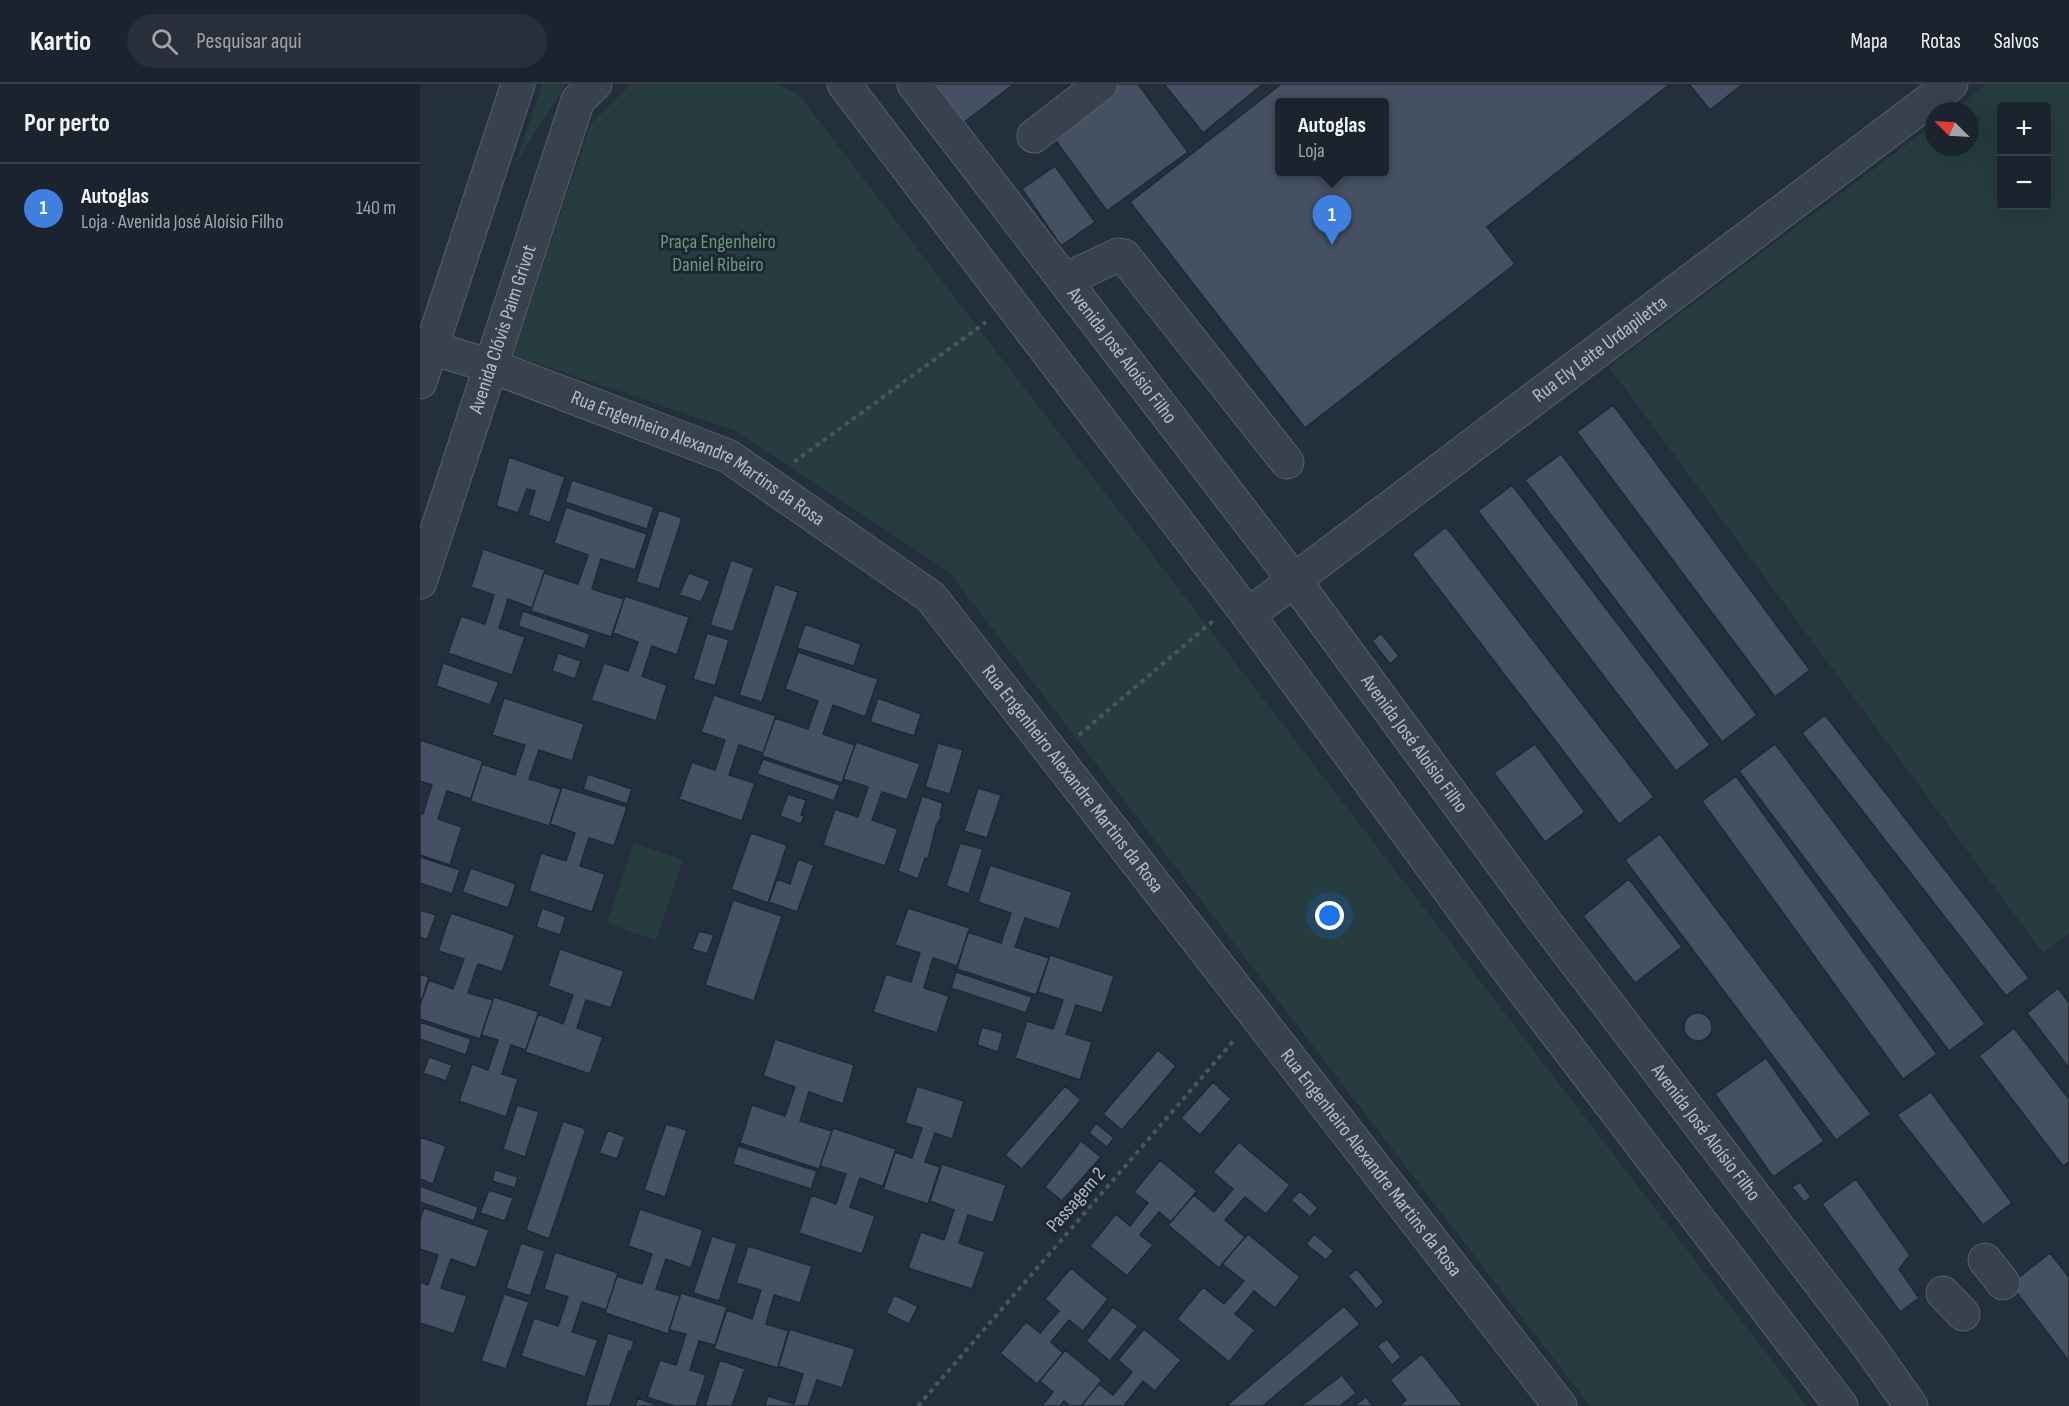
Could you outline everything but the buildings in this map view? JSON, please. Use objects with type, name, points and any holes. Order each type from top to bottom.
[{"type":"street","points":[[420,382],[518,84]]},
{"type":"street","name":"Avenida Clóvis Paim Grivot","points":[[420,582],[578,100],[596,84]]},
{"type":"street","points":[[844,84],[1248,615],[1497,955],[1841,1406]]},
{"type":"street","name":"Avenida José Aloísio Filho","points":[[914,84],[1294,580],[1544,919],[1863,1338],[1911,1406]]},
{"type":"street","points":[[1034,136],[1101,84]]},
{"type":"street","name":"Rua Ely Leite Urdapiletta","points":[[1248,615],[1951,84]]},
{"type":"street","points":[[1065,280],[1118,255],[1124,256],[1287,462]]},
{"type":"street","name":"Rua Engenheiro Alexandre Martins da Rosa","points":[[431,348],[491,366],[728,456],[931,597],[1560,1406]]},
{"type":"path","points":[[767,482],[987,321]]},
{"type":"path","points":[[1055,755],[1214,620]]},
{"type":"path","name":"Passagem 2","points":[[918,1406],[1257,1014]]},
{"type":"green space","points":[[542,84],[566,84],[515,165]]},
{"type":"green space","name":"Praça Engenheiro Daniel Ribeiro","points":[[631,84],[777,84],[799,95],[1807,1406],[1590,1406],[948,571],[734,430],[512,355],[591,124]]},
{"type":"green space","points":[[1987,84],[2069,84],[2069,933],[2043,953],[1609,367],[1925,131],[1925,156],[1979,156],[1979,102],[1963,102]]},
{"type":"green space","points":[[634,843],[683,860],[656,940],[607,923]]},
{"type":"place","name":"Autoglas","points":[[1332,245]]}]
